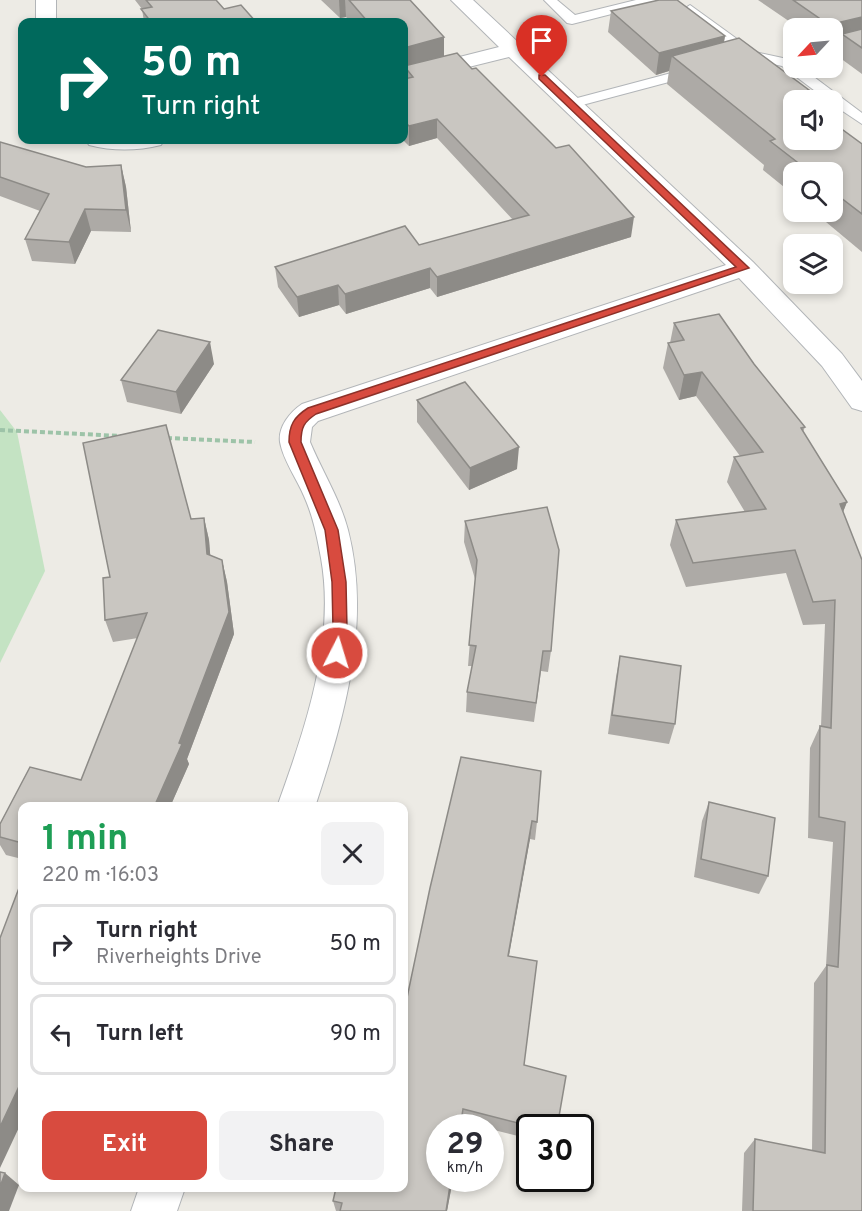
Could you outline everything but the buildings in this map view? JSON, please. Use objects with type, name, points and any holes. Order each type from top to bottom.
[{"type":"street","points":[[46,0],[46,18]]},
{"type":"street","points":[[461,0],[744,268],[832,360],[862,401]]},
{"type":"street","points":[[408,76],[513,50]]},
{"type":"street","points":[[298,802],[335,677],[340,629],[339,582],[332,530],[295,442],[295,428],[302,418],[312,411],[744,268]]},
{"type":"street","points":[[154,1211],[161,1192]]},
{"type":"lane","points":[[550,0],[572,20],[651,0]]},
{"type":"lane","points":[[690,9],[751,55]]},
{"type":"lane","points":[[843,47],[862,42]]},
{"type":"lane","points":[[728,61],[751,55],[783,61]]},
{"type":"lane","points":[[571,104],[706,68]]},
{"type":"lane","points":[[810,78],[862,120]]},
{"type":"path","points":[[0,430],[130,436]]},
{"type":"path","points":[[166,438],[295,442]]},
{"type":"green space","points":[[0,410],[17,432],[45,571],[0,663]]},
{"type":"route","points":[[337,653],[340,629],[339,582],[332,530],[295,442],[295,428],[302,418],[312,411],[744,268],[542,77]]}]
